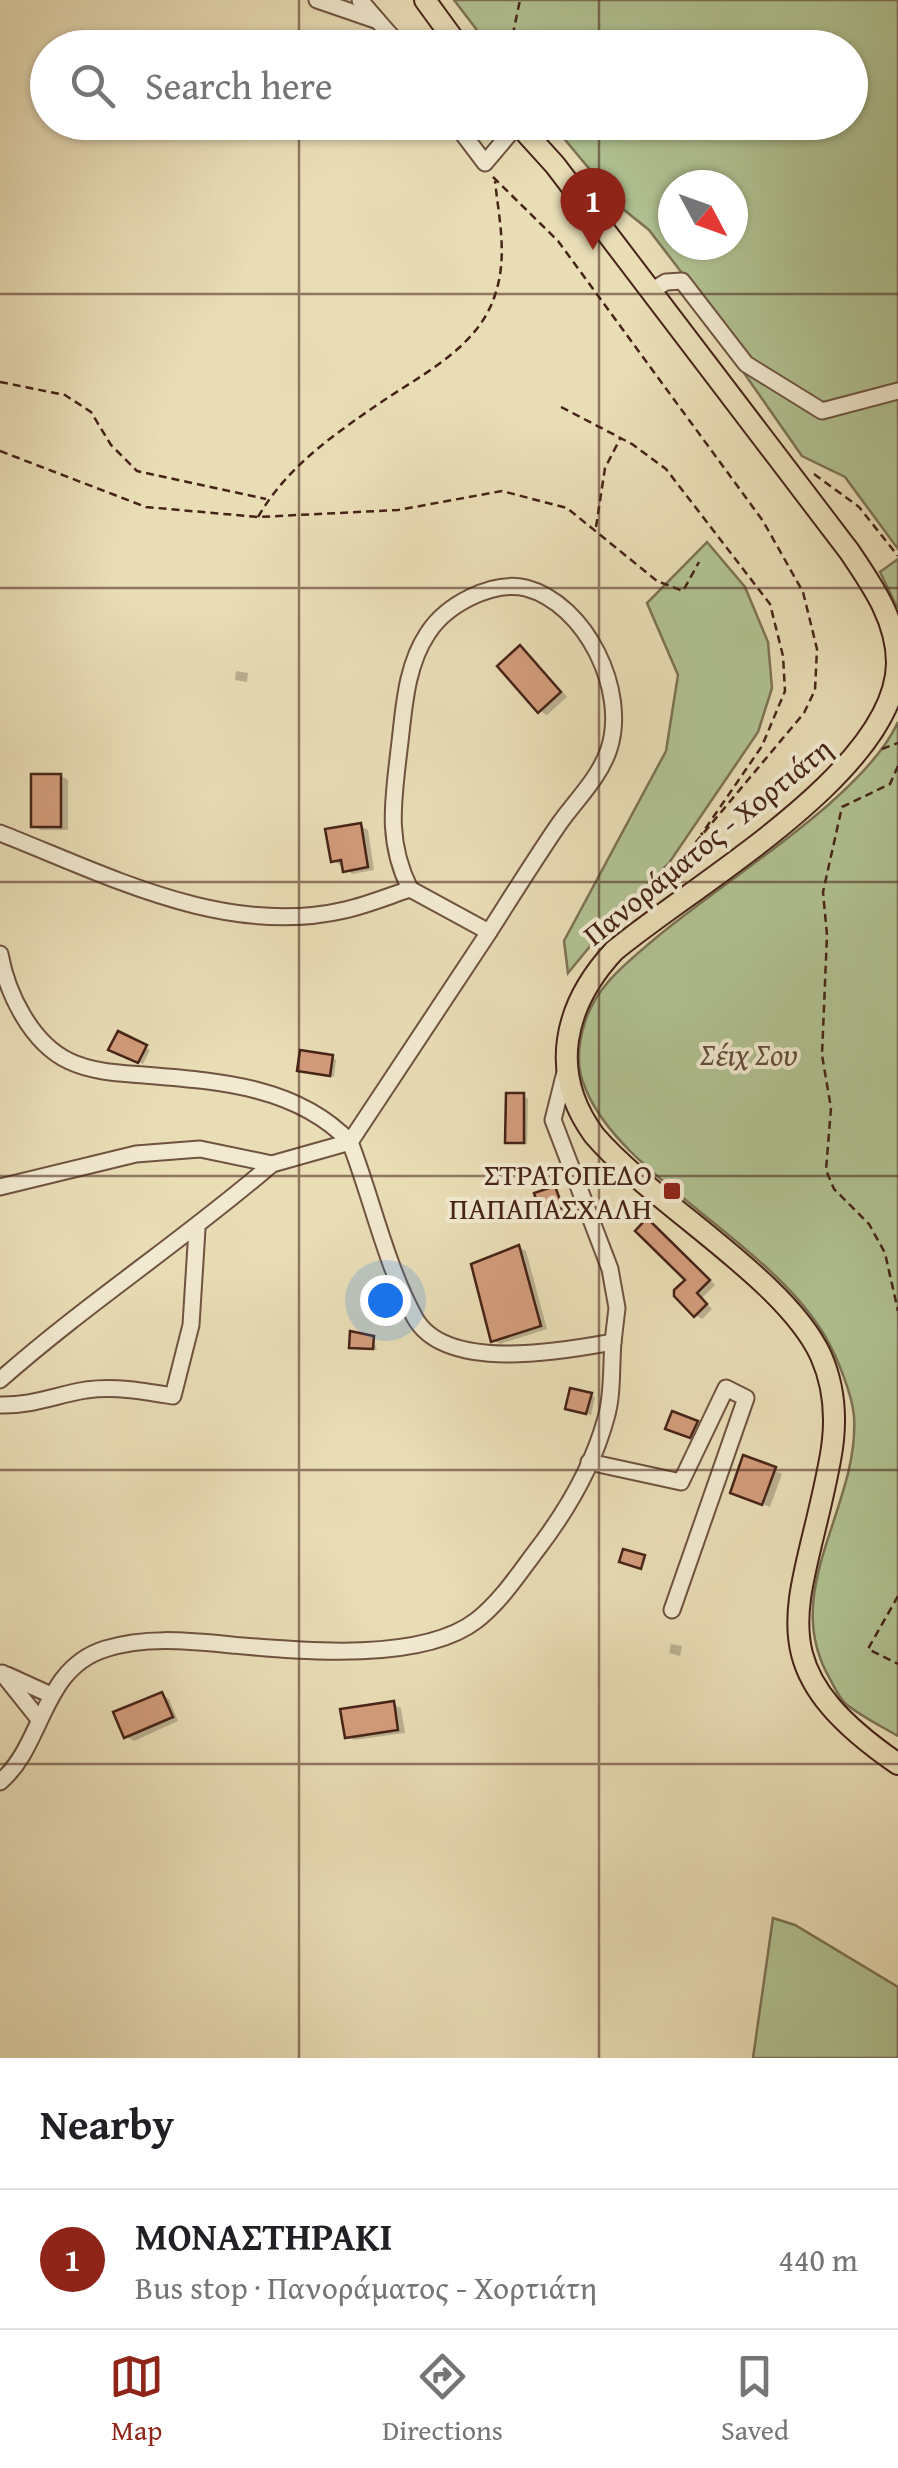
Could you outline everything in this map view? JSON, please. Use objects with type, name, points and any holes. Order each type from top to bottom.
[{"type":"main road","points":[[425,0],[447,30]]},
{"type":"main road","name":"Πανοράματος - Χορτιάτη","points":[[532,140],[555,165],[850,552],[882,601],[897,662],[885,715],[846,769],[614,951],[591,977],[568,1030],[566,1072],[576,1106],[594,1136],[791,1312],[821,1356],[831,1385],[834,1427],[799,1592],[798,1640],[812,1683],[827,1706],[898,1764]]},
{"type":"street","points":[[316,0],[378,21]]},
{"type":"street","points":[[360,0],[386,30]]},
{"type":"street","points":[[468,140],[485,162],[504,140]]},
{"type":"street","points":[[651,291],[666,282],[682,281],[746,364],[822,410],[898,391]]},
{"type":"street","points":[[0,1380],[132,1272],[197,1229],[272,1164],[350,1142],[588,786],[609,749],[614,717],[612,682],[600,654],[556,606],[526,588],[488,590],[447,611],[428,633],[412,664],[390,828],[396,860],[410,889],[489,932]]},
{"type":"street","points":[[0,833],[167,898],[242,912],[290,916],[344,911],[410,889]]},
{"type":"street","points":[[0,954],[2,974],[20,1010],[43,1042],[68,1060],[103,1072],[264,1091],[310,1109],[350,1142],[415,1319],[432,1334],[462,1350],[504,1354],[562,1352],[614,1342]]},
{"type":"street","points":[[0,1782],[14,1770],[38,1718],[69,1669],[102,1650],[176,1638],[233,1645],[392,1648],[450,1635],[485,1613],[524,1568],[559,1520],[590,1462],[607,1415],[617,1308],[610,1269],[553,1120],[566,1072]]},
{"type":"street","points":[[0,1187],[136,1154],[200,1149],[272,1164]]},
{"type":"street","points":[[0,1405],[24,1406],[84,1390],[124,1387],[173,1396],[190,1325],[197,1229]]},
{"type":"street","points":[[590,1462],[681,1482],[726,1388],[746,1398],[672,1610]]},
{"type":"street","points":[[1,1672],[52,1695]]},
{"type":"street","points":[[1,1672],[38,1718]]},
{"type":"path","points":[[514,30],[520,0]]},
{"type":"path","points":[[485,162],[495,179],[558,241],[763,521],[803,592],[817,649],[815,690],[788,737],[691,848]]},
{"type":"path","points":[[258,516],[300,464],[345,427],[440,367],[475,328],[495,297],[503,252],[495,179]]},
{"type":"path","points":[[0,382],[65,395],[90,412],[112,445],[137,471],[268,500]]},
{"type":"path","points":[[561,407],[620,438],[666,469],[770,604],[782,656],[785,691],[762,746],[674,878],[672,906]]},
{"type":"path","points":[[596,528],[605,468],[620,438]]},
{"type":"path","points":[[0,452],[146,506],[258,516],[398,510],[502,491],[567,508],[657,581],[683,591],[698,562]]},
{"type":"path","points":[[807,469],[859,507],[898,556]]},
{"type":"path","points":[[898,766],[890,784],[842,808],[823,892],[827,935],[822,1055],[831,1108],[826,1170],[834,1189],[869,1224],[885,1253],[898,1311]]},
{"type":"path","points":[[898,1596],[868,1649],[898,1664]]},
{"type":"green space","points":[[454,0],[898,0],[898,549],[845,477],[802,456],[716,333],[718,320],[672,260],[748,260],[748,170],[658,170],[658,242],[623,209],[565,140],[868,140],[868,30],[477,30]]},
{"type":"green space","points":[[707,542],[745,587],[768,642],[772,688],[758,732],[669,863],[610,922],[568,973],[564,941],[666,751],[678,675],[647,603]]},
{"type":"green space","points":[[898,559],[898,609],[880,572]]},
{"type":"green space","name":"Σέιχ Σου","points":[[898,722],[898,1736],[844,1702],[816,1646],[816,1581],[853,1450],[853,1407],[835,1355],[801,1303],[769,1270],[626,1147],[600,1115],[583,1082],[579,1060],[590,1009],[612,978],[680,919],[822,810],[880,751]]},
{"type":"green space","points":[[773,1918],[795,1925],[898,1987],[898,2058],[753,2058]]},
{"type":"building","points":[[520,645],[561,692],[538,713],[497,666]]},
{"type":"building","points":[[31,774],[61,774],[61,827],[31,827]]},
{"type":"building","points":[[361,823],[368,867],[343,872],[341,860],[331,862],[325,829]]},
{"type":"building","points":[[118,1031],[147,1045],[138,1063],[108,1050]]},
{"type":"building","points":[[300,1050],[333,1055],[330,1076],[297,1071]]},
{"type":"building","points":[[506,1093],[524,1093],[524,1143],[505,1143]]},
{"type":"building","points":[[555,1186],[563,1208],[541,1215],[534,1193]]},
{"type":"building","points":[[647,1218],[710,1280],[697,1293],[707,1304],[694,1317],[674,1296],[674,1290],[685,1280],[635,1231]]},
{"type":"building","points":[[519,1245],[541,1326],[491,1342],[471,1264]]},
{"type":"building","points":[[350,1331],[374,1336],[373,1349],[349,1348]]},
{"type":"building","points":[[570,1388],[592,1393],[586,1414],[565,1409]]},
{"type":"building","points":[[672,1411],[698,1421],[690,1438],[665,1429]]},
{"type":"building","points":[[743,1455],[776,1467],[762,1505],[730,1493]]},
{"type":"building","points":[[623,1549],[645,1555],[641,1569],[619,1562]]},
{"type":"building","points":[[162,1692],[173,1717],[124,1738],[113,1712]]},
{"type":"building","points":[[394,1701],[398,1730],[345,1738],[340,1709]]},
{"type":"place","name":"ΜΟΝΑΣΤΗΡΑΚΙ","points":[[593,250]]},
{"type":"place","name":"ΣΤΡΑΤΟΠΕΔΟ ΠΑΠΑΠΑΣΧΑΛΗ","points":[[672,1191]]}]
